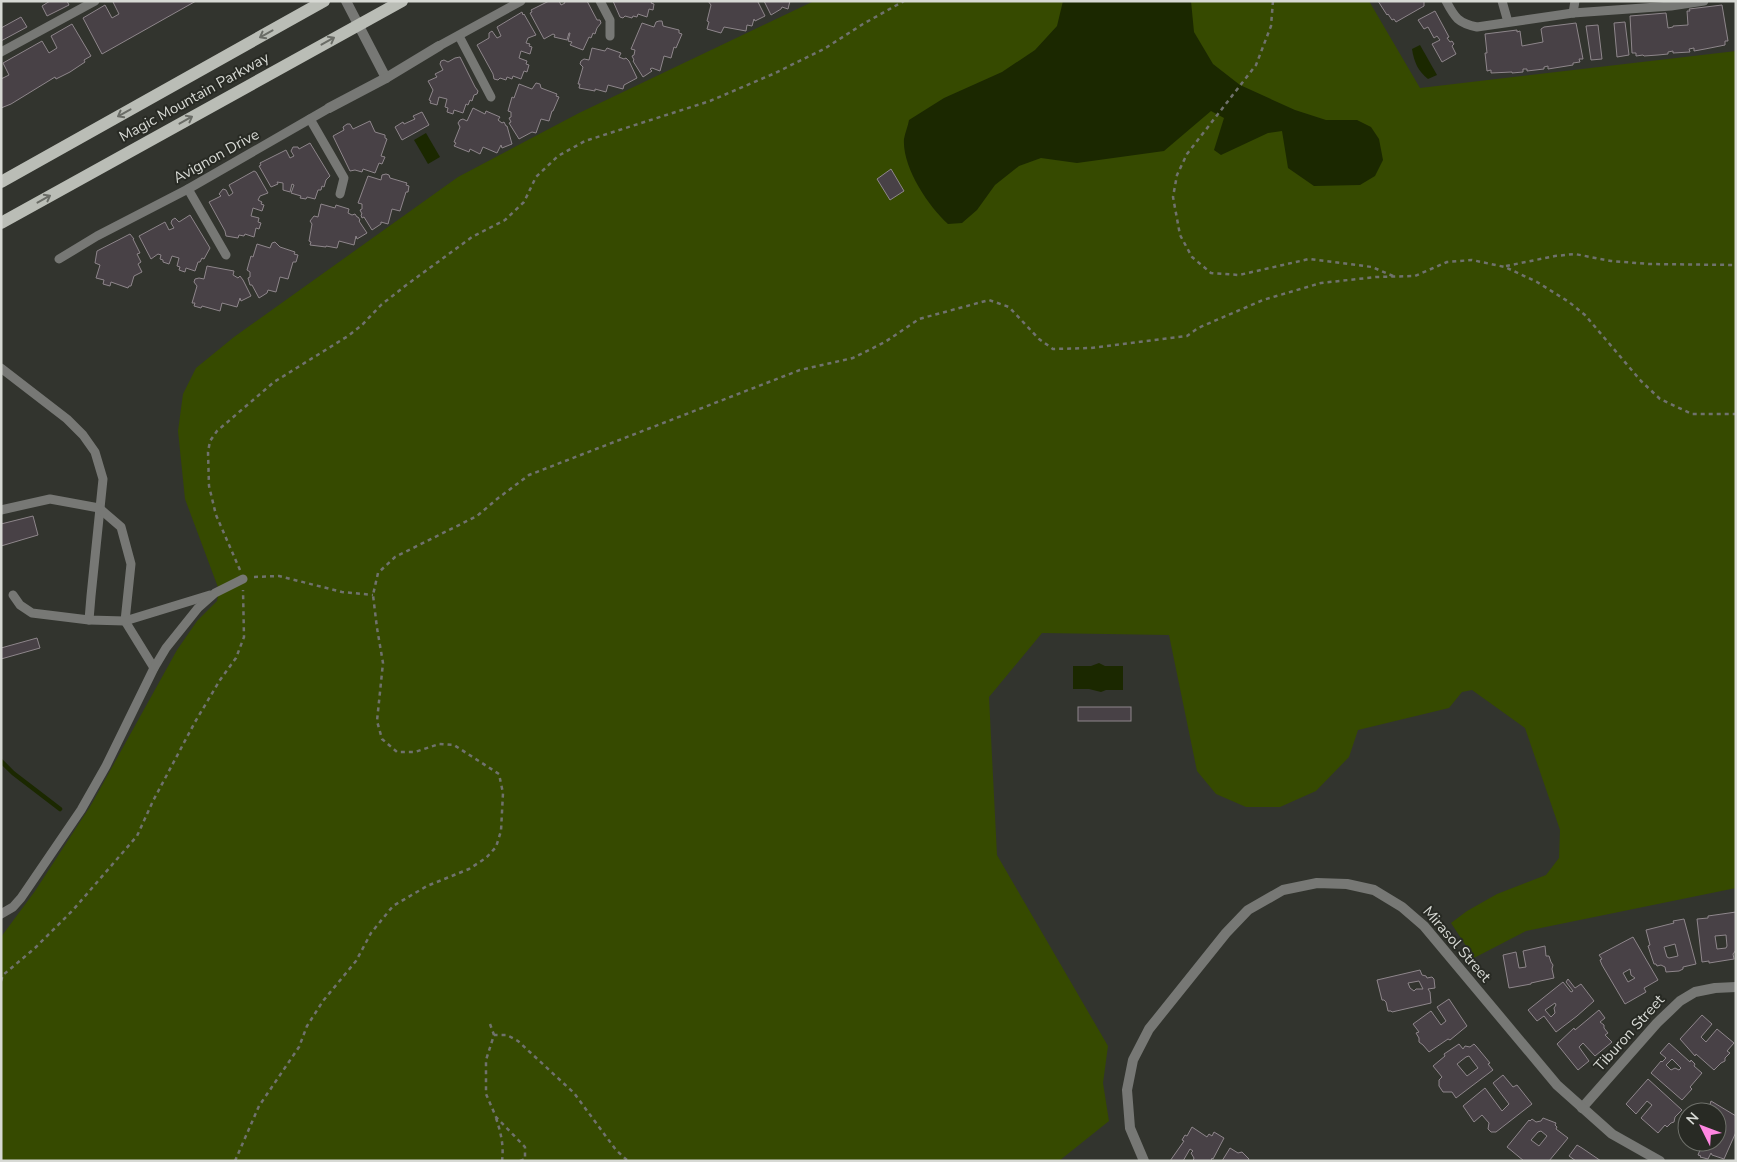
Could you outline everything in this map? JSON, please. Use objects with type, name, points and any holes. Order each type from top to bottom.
[{"type":"main road","name":"Magic Mountain Parkway","points":[[1,182],[324,1]]},
{"type":"main road","name":"Magic Mountain Parkway","points":[[1,222],[402,1]]},
{"type":"street","points":[[346,1],[386,78]]},
{"type":"street","name":"Avignon Drive","points":[[329,108],[386,78],[439,46]]},
{"type":"street","name":"Mirasol Street","points":[[1144,1161],[1130,1128],[1127,1090],[1133,1060],[1149,1029],[1226,933],[1248,910],[1283,890],[1317,883],[1347,884],[1374,890],[1402,906],[1424,926],[1558,1085],[1612,1134],[1660,1161]]},
{"type":"street","name":"Tiburon Street","points":[[1582,1108],[1656,1023],[1680,1001],[1695,992],[1736,987]]},
{"type":"lane","points":[[1,52],[95,1]]},
{"type":"lane","name":"Avignon Drive","points":[[439,46],[522,1]]},
{"type":"lane","points":[[600,1],[610,20],[610,36]]},
{"type":"lane","points":[[1446,1],[1452,14],[1462,23],[1477,27],[1573,13],[1671,6],[1704,1]]},
{"type":"lane","points":[[1502,1],[1508,22]]},
{"type":"lane","points":[[1573,13],[1575,1]]},
{"type":"lane","points":[[459,36],[491,97]]},
{"type":"lane","name":"Avignon Drive","points":[[59,259],[97,236],[188,189],[329,108]]},
{"type":"lane","points":[[310,119],[344,178],[340,194]]},
{"type":"lane","points":[[188,189],[226,255]]},
{"type":"lane","points":[[1,368],[67,419],[83,435],[95,452],[103,479],[90,620]]},
{"type":"lane","points":[[1,510],[50,500],[99,508],[121,528],[131,564],[125,621],[154,668]]},
{"type":"lane","points":[[13,595],[20,605],[32,613],[90,620],[125,621],[215,593],[243,579]]},
{"type":"lane","points":[[1,914],[13,907],[21,898],[81,810],[106,766],[154,668],[166,648],[198,608],[215,593]]},
{"type":"path","points":[[1,981],[3,975],[35,948],[73,910],[137,836],[153,801],[195,722],[220,680],[236,658],[244,637],[243,579],[238,563],[216,515],[209,486],[208,452],[210,441],[217,431],[274,382],[348,336],[362,325],[381,305],[412,280],[472,237],[505,220],[524,202],[536,177],[558,156],[585,141],[710,101],[773,74],[824,49],[904,1]]},
{"type":"path","points":[[1273,1],[1271,26],[1256,65],[1187,154],[1177,175],[1173,197],[1180,235],[1192,257],[1211,273],[1239,275],[1310,259],[1372,267],[1394,276]]},
{"type":"path","points":[[1505,267],[1555,256],[1575,254],[1611,261],[1649,264],[1736,265]]},
{"type":"path","points":[[235,1161],[259,1106],[299,1047],[308,1026],[323,1001],[356,961],[371,933],[393,906],[427,886],[469,869],[486,858],[496,848],[501,831],[503,793],[498,774],[454,745],[439,744],[415,752],[397,752],[382,738],[377,721],[383,663],[376,628],[373,595],[378,573],[395,557],[477,516],[529,475],[800,370],[852,358],[885,342],[919,319],[989,300],[1010,307],[1039,340],[1053,349],[1091,348],[1187,336],[1198,328],[1263,300],[1322,283],[1376,277],[1415,276],[1447,262],[1472,260],[1505,267],[1536,282],[1569,302],[1584,315],[1641,381],[1660,398],[1692,414],[1736,414]]},
{"type":"path","points":[[243,579],[256,576],[279,576],[342,592],[373,595]]},
{"type":"path","points":[[490,1024],[494,1035],[486,1060],[486,1094],[501,1134],[502,1161]]},
{"type":"path","points":[[494,1035],[507,1035],[518,1041],[574,1093],[616,1150],[628,1161]]},
{"type":"path","points":[[496,1117],[525,1147],[525,1159],[520,1161]]},
{"type":"green space","points":[[814,1],[1369,1],[1420,88],[1736,51],[1736,888],[1526,931],[1474,958],[1451,923],[1467,911],[1497,894],[1546,875],[1559,858],[1560,830],[1525,728],[1472,690],[1462,692],[1449,708],[1358,730],[1349,757],[1316,791],[1280,807],[1246,807],[1216,794],[1197,771],[1169,635],[1042,633],[989,697],[997,855],[1108,1046],[1103,1083],[1109,1121],[1059,1161],[1,1161],[1,937],[35,891],[91,805],[177,650],[197,621],[217,601],[219,590],[185,499],[178,431],[183,394],[196,368],[234,337],[458,177],[579,113]]},
{"type":"shaded area","points":[[1063,1],[1191,1],[1194,32],[1213,64],[1240,85],[1295,110],[1326,120],[1357,120],[1371,127],[1379,139],[1383,160],[1375,176],[1360,185],[1314,186],[1288,168],[1282,131],[1268,133],[1221,155],[1214,150],[1224,118],[1211,111],[1164,151],[1077,163],[1041,158],[1019,166],[995,185],[977,210],[962,223],[948,224],[925,197],[907,162],[904,139],[909,120],[944,98],[1002,72],[1035,50],[1057,26]]},
{"type":"shaded area","points":[[1420,45],[1437,75],[1428,79],[1419,69],[1413,54],[1412,49]]},
{"type":"shaded area","points":[[426,133],[440,157],[428,164],[414,140]]},
{"type":"shaded area","points":[[1099,663],[1105,666],[1123,666],[1123,690],[1106,690],[1101,692],[1089,689],[1073,689],[1073,666],[1091,666]]},
{"type":"building","points":[[50,1],[67,1],[69,5],[47,16],[42,6]]},
{"type":"building","points":[[196,1],[102,54],[83,18],[105,5],[112,18],[119,14],[113,2]]},
{"type":"building","points":[[549,1],[559,1],[561,5],[565,3],[564,1],[587,1],[597,20],[600,20],[601,23],[595,34],[593,33],[591,38],[589,37],[583,50],[570,45],[572,42],[568,41],[570,33],[567,40],[554,37],[555,35],[553,34],[544,39],[530,13],[532,12],[531,10]]},
{"type":"building","points":[[613,1],[652,1],[651,3],[654,4],[653,10],[649,9],[647,17],[638,14],[637,17],[625,16],[623,18],[620,17]]},
{"type":"building","points":[[708,1],[759,1],[765,16],[755,21],[754,19],[752,26],[747,25],[746,31],[724,27],[721,33],[707,29],[711,5]]},
{"type":"building","points":[[764,1],[790,1],[788,9],[782,7],[771,15]]},
{"type":"building","points":[[1378,1],[1424,1],[1424,6],[1396,22],[1387,15]]},
{"type":"building","points":[[1722,5],[1728,41],[1725,41],[1725,45],[1694,51],[1694,48],[1689,49],[1690,52],[1673,53],[1673,51],[1668,52],[1668,54],[1658,55],[1636,56],[1636,53],[1632,53],[1630,16],[1666,13],[1668,28],[1688,25],[1687,11],[1690,11],[1689,9]]},
{"type":"building","points":[[1435,11],[1449,37],[1447,38],[1454,44],[1452,46],[1456,54],[1442,62],[1432,44],[1440,40],[1437,36],[1434,38],[1428,27],[1424,29],[1418,20]]},
{"type":"building","points":[[522,12],[536,35],[528,38],[526,43],[532,47],[530,54],[521,51],[519,58],[527,61],[526,64],[529,65],[527,72],[524,71],[521,79],[513,76],[512,79],[507,77],[506,80],[494,79],[477,45],[489,38],[489,33],[492,31],[497,38],[501,36],[497,27]]},
{"type":"building","points":[[21,17],[27,27],[1,41],[1,28]]},
{"type":"building","points":[[662,21],[663,26],[679,30],[679,33],[682,34],[676,48],[674,47],[671,58],[664,56],[660,71],[652,68],[650,69],[652,71],[643,77],[633,61],[632,56],[635,50],[631,49],[642,23],[654,27],[656,22]]},
{"type":"building","points":[[1625,22],[1629,55],[1617,57],[1614,23]]},
{"type":"building","points":[[1576,23],[1583,59],[1579,59],[1580,62],[1548,69],[1548,66],[1544,67],[1544,69],[1527,71],[1527,69],[1523,69],[1523,72],[1491,73],[1491,70],[1487,71],[1485,34],[1517,30],[1517,32],[1520,31],[1522,46],[1543,42],[1541,29],[1544,27]]},
{"type":"building","points":[[72,24],[91,56],[70,72],[56,79],[55,77],[11,104],[1,108],[1,79],[9,75],[3,63],[42,41],[49,53],[57,48],[51,36]]},
{"type":"building","points":[[1598,25],[1602,59],[1591,60],[1586,26]]},
{"type":"building","points":[[592,48],[605,51],[607,48],[621,53],[619,57],[626,58],[629,61],[637,78],[624,85],[623,89],[608,85],[606,92],[579,88],[580,84],[578,84],[583,67],[580,64],[584,59],[589,60]]},
{"type":"building","points":[[460,57],[478,91],[472,101],[470,100],[468,105],[466,104],[463,113],[454,110],[453,114],[447,112],[448,108],[445,107],[447,99],[439,97],[437,105],[430,103],[431,101],[429,100],[433,90],[428,81],[437,77],[435,74],[443,70],[440,64],[441,61],[448,62]]},
{"type":"building","points":[[536,83],[540,84],[541,88],[557,94],[556,96],[559,97],[549,121],[541,119],[536,133],[532,132],[519,139],[509,123],[511,122],[509,118],[511,117],[511,112],[508,111],[512,97],[514,98],[519,84],[532,89]]},
{"type":"building","points":[[473,108],[485,114],[486,111],[500,117],[498,120],[502,123],[504,122],[507,126],[512,144],[502,148],[501,145],[497,153],[483,147],[480,154],[470,149],[469,152],[454,146],[460,127],[458,123],[463,119],[467,121]]},
{"type":"building","points":[[422,112],[429,125],[402,140],[395,127],[403,122],[404,124],[415,119],[413,116]]},
{"type":"building","points":[[370,121],[375,132],[385,135],[387,139],[381,156],[385,157],[382,164],[379,163],[375,173],[363,169],[362,172],[350,171],[333,136],[344,130],[343,127],[347,124],[350,124],[353,129]]},
{"type":"building","points":[[310,143],[330,176],[326,180],[324,187],[322,186],[321,190],[318,190],[315,199],[300,198],[301,196],[291,193],[294,185],[292,184],[290,192],[283,190],[283,183],[277,182],[278,184],[271,187],[259,166],[261,165],[260,163],[286,150],[290,158],[294,156],[291,151],[293,147],[298,147],[299,149]]},
{"type":"building","points":[[891,169],[904,191],[890,200],[877,179]]},
{"type":"building","points":[[254,171],[268,193],[260,196],[258,200],[264,205],[262,211],[253,208],[251,216],[259,218],[258,222],[261,223],[259,229],[256,228],[254,237],[245,234],[244,236],[239,235],[238,238],[226,236],[209,202],[221,196],[219,194],[223,189],[226,190],[229,196],[233,193],[229,185]]},
{"type":"building","points":[[386,174],[390,178],[407,183],[406,185],[409,186],[408,192],[406,192],[400,211],[392,209],[388,224],[381,222],[372,230],[364,217],[362,218],[360,210],[362,209],[362,204],[358,203],[368,176],[381,180],[382,175]]},
{"type":"building","points":[[321,204],[335,208],[336,205],[349,209],[348,213],[355,214],[358,217],[367,233],[357,239],[356,236],[354,245],[339,241],[337,248],[310,245],[312,224],[310,221],[314,216],[318,217]]},
{"type":"building","points":[[190,215],[210,248],[204,259],[202,258],[198,262],[195,271],[186,268],[185,272],[179,270],[180,267],[177,266],[179,258],[172,256],[169,264],[163,262],[160,259],[161,255],[158,254],[151,259],[139,236],[165,222],[169,230],[174,228],[171,223],[172,220],[175,218],[179,222]]},
{"type":"building","points":[[130,234],[140,253],[137,254],[141,262],[138,264],[142,272],[134,276],[131,286],[128,288],[111,282],[110,286],[103,284],[104,280],[96,278],[100,265],[95,263],[97,251]]},
{"type":"building","points":[[275,242],[280,247],[295,252],[294,254],[298,255],[296,262],[293,262],[288,279],[280,277],[276,292],[268,290],[267,293],[259,298],[252,285],[250,285],[248,278],[250,277],[250,272],[247,270],[251,256],[253,257],[257,244],[270,248],[272,243]]},
{"type":"building","points":[[207,266],[234,271],[233,275],[238,278],[240,276],[251,296],[241,301],[240,298],[237,307],[222,303],[220,311],[202,306],[201,308],[194,306],[195,303],[192,303],[197,286],[194,282],[195,279],[204,279]]},
{"type":"building","points":[[33,516],[38,535],[1,546],[1,524]]},
{"type":"building","points":[[37,638],[40,648],[1,659],[1,648]]},
{"type":"building","points":[[1078,707],[1131,707],[1131,721],[1078,721]]},
{"type":"building","points":[[1736,912],[1736,950],[1733,954],[1734,959],[1709,963],[1709,961],[1702,962],[1697,919],[1708,918],[1708,916]],"holes":[[[1726,935],[1726,948],[1717,949],[1715,936]]]},
{"type":"building","points":[[1684,919],[1696,964],[1683,967],[1679,971],[1666,972],[1665,967],[1654,964],[1648,946],[1650,945],[1646,930],[1674,923],[1673,921]],"holes":[[[1675,944],[1678,956],[1667,957],[1664,947]]]},
{"type":"building","points":[[1633,937],[1658,980],[1644,988],[1646,992],[1625,1004],[1602,965],[1600,960],[1602,959],[1599,955]],"holes":[[[1630,969],[1631,975],[1635,978],[1628,982],[1623,973]]]},
{"type":"building","points":[[1545,946],[1546,956],[1549,956],[1553,965],[1554,978],[1509,988],[1503,955],[1516,952],[1519,968],[1526,967],[1523,951]]},
{"type":"building","points":[[1420,970],[1422,975],[1434,979],[1435,988],[1428,989],[1431,1003],[1392,1012],[1388,1011],[1386,1002],[1382,1000],[1377,980]],"holes":[[[1419,981],[1423,989],[1416,989],[1414,991],[1408,983]]]},
{"type":"building","points":[[1568,979],[1575,988],[1581,984],[1594,1001],[1556,1032],[1544,1016],[1537,1021],[1528,1010],[1563,982],[1571,992],[1573,991],[1566,982]],"holes":[[[1555,1003],[1554,1008],[1555,1013],[1551,1017],[1545,1010]]]},
{"type":"building","points":[[1449,999],[1467,1026],[1450,1040],[1448,1039],[1429,1052],[1419,1042],[1416,1033],[1419,1032],[1413,1024],[1431,1011],[1441,1025],[1446,1021],[1437,1007]]},
{"type":"building","points":[[1599,1010],[1605,1018],[1600,1022],[1608,1033],[1605,1035],[1612,1042],[1595,1056],[1583,1043],[1579,1047],[1589,1061],[1578,1070],[1557,1044],[1574,1028],[1575,1030]]},
{"type":"building","points":[[1702,1015],[1712,1024],[1701,1037],[1706,1042],[1717,1029],[1734,1043],[1727,1051],[1730,1053],[1725,1058],[1725,1061],[1714,1070],[1696,1054],[1695,1056],[1680,1039]]},
{"type":"building","points":[[1669,1043],[1690,1062],[1691,1060],[1695,1064],[1694,1066],[1702,1073],[1682,1100],[1651,1073],[1666,1058],[1660,1053]],"holes":[[[1672,1059],[1681,1068],[1679,1070],[1675,1068],[1671,1070],[1666,1065]]]},
{"type":"building","points":[[1459,1044],[1463,1049],[1465,1046],[1470,1047],[1474,1044],[1490,1063],[1488,1064],[1493,1070],[1456,1098],[1452,1092],[1443,1092],[1439,1086],[1439,1080],[1442,1077],[1433,1066],[1445,1056],[1444,1054]],"holes":[[[1469,1056],[1478,1068],[1467,1076],[1457,1064]]]},
{"type":"building","points":[[1503,1075],[1513,1087],[1517,1085],[1532,1104],[1496,1132],[1491,1132],[1488,1129],[1489,1123],[1482,1115],[1474,1122],[1463,1106],[1485,1088],[1502,1111],[1509,1104],[1493,1083]]},
{"type":"building","points":[[1648,1079],[1677,1105],[1677,1115],[1674,1122],[1667,1127],[1665,1125],[1658,1133],[1641,1118],[1652,1105],[1647,1101],[1636,1114],[1626,1104]]},
{"type":"building","points":[[1727,1111],[1736,1116],[1736,1132],[1724,1159],[1711,1153],[1708,1159],[1698,1155],[1699,1152],[1727,1152]]},
{"type":"building","points":[[1543,1118],[1556,1123],[1556,1129],[1568,1138],[1549,1161],[1524,1161],[1507,1147],[1529,1120],[1541,1121]],"holes":[[[1541,1131],[1547,1136],[1539,1146],[1531,1140]]]},
{"type":"building","points":[[1192,1127],[1207,1137],[1209,1134],[1212,1136],[1214,1132],[1224,1138],[1213,1159],[1211,1161],[1193,1161],[1194,1158],[1191,1153],[1193,1151],[1190,1149],[1183,1161],[1170,1161],[1184,1141],[1182,1140],[1185,1135],[1187,1136]]},
{"type":"building","points":[[1577,1145],[1601,1161],[1576,1161],[1569,1156]]},
{"type":"building","points":[[1230,1148],[1238,1153],[1242,1152],[1249,1159],[1248,1161],[1222,1161]]},
{"type":"waterway","points":[[1,761],[13,773],[60,809]]}]
